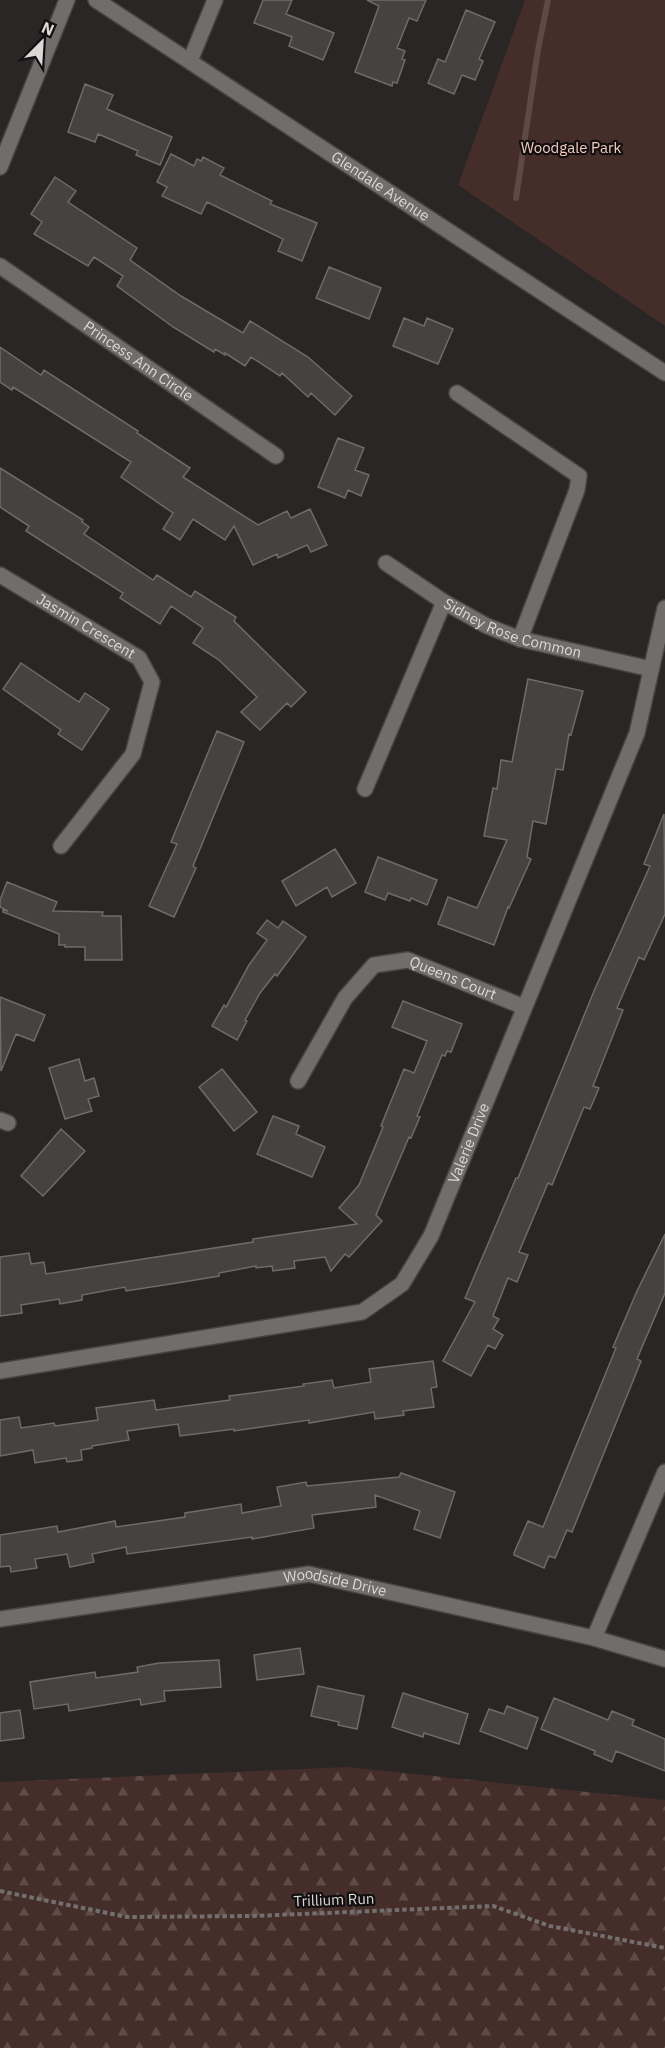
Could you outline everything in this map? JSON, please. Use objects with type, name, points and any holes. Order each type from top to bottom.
[{"type":"street","points":[[0,167],[67,0]]},
{"type":"street","name":"Glendale Avenue","points":[[96,0],[665,372]]},
{"type":"street","points":[[190,61],[214,0]]},
{"type":"street","name":"Princess Ann Circle","points":[[0,266],[276,456]]},
{"type":"street","points":[[457,393],[579,476],[577,490],[520,639]]},
{"type":"street","name":"Sidney Rose Common","points":[[386,563],[444,602],[487,626],[520,639],[651,669]]},
{"type":"street","name":"Jasmin Crescent","points":[[0,575],[139,658],[152,682],[133,754],[61,846]]},
{"type":"street","points":[[365,789],[444,602]]},
{"type":"street","name":"Valerie Drive","points":[[0,1371],[362,1312],[402,1284],[431,1236],[637,733],[665,608]]},
{"type":"street","name":"Queens Court","points":[[298,1081],[345,998],[374,965],[408,960],[524,1007]]},
{"type":"street","points":[[594,1638],[665,1472]]},
{"type":"street","name":"Woodside Drive","points":[[0,1619],[309,1574],[594,1638],[665,1659]]},
{"type":"path","name":"Trillium Run","points":[[0,1891],[127,1917],[253,1916],[493,1906],[550,1926],[665,1948]]},
{"type":"green space","name":"Woodgale Park","points":[[525,0],[665,0],[665,326],[458,185]]},
{"type":"green space","points":[[347,1767],[665,1800],[665,2048],[0,2048],[0,1782]]},
{"type":"building","points":[[263,0],[292,0],[286,14],[334,33],[323,60],[289,46],[292,37],[254,23]]},
{"type":"building","points":[[367,0],[426,0],[417,21],[409,18],[397,48],[405,51],[402,59],[405,60],[397,83],[393,82],[392,86],[355,72],[379,6]]},
{"type":"building","points":[[466,10],[495,22],[479,59],[483,61],[475,80],[462,75],[454,94],[428,83],[438,59],[445,62]]},
{"type":"building","points":[[85,84],[113,95],[107,109],[172,137],[160,165],[136,155],[138,151],[98,134],[95,142],[68,132]]},
{"type":"building","points":[[171,154],[194,166],[197,159],[201,161],[203,157],[224,168],[220,175],[272,201],[270,204],[317,223],[302,261],[278,251],[283,239],[207,202],[201,214],[162,196],[167,187],[157,182]]},
{"type":"building","points":[[55,177],[76,191],[68,202],[137,248],[130,260],[181,296],[243,333],[250,321],[308,357],[352,396],[335,415],[311,393],[308,397],[282,373],[280,376],[251,357],[245,366],[225,353],[225,355],[215,349],[214,352],[173,327],[117,286],[123,276],[94,257],[88,266],[34,234],[42,222],[31,214]]},
{"type":"building","points":[[329,267],[381,288],[369,319],[316,298]]},
{"type":"building","points":[[404,318],[424,326],[427,318],[453,329],[438,364],[393,346]]},
{"type":"building","points":[[0,347],[41,375],[44,370],[138,431],[137,433],[190,468],[183,477],[258,525],[287,511],[291,518],[310,509],[327,545],[311,552],[307,545],[278,558],[277,554],[253,565],[234,526],[225,540],[193,519],[180,540],[163,529],[173,513],[121,477],[131,462],[13,387],[12,390],[0,382]]},
{"type":"building","points":[[338,438],[364,448],[355,470],[369,475],[361,496],[348,490],[345,498],[318,487]]},
{"type":"building","points":[[0,468],[83,520],[82,522],[89,527],[84,534],[153,580],[157,575],[191,597],[195,591],[236,617],[234,621],[306,692],[291,707],[287,703],[260,730],[241,712],[257,697],[219,660],[193,643],[203,628],[171,606],[160,624],[120,598],[123,593],[26,531],[29,526],[0,507]]},
{"type":"building","points":[[21,663],[79,702],[85,693],[109,709],[82,750],[58,734],[61,730],[3,689]]},
{"type":"building","points":[[528,679],[583,691],[571,735],[569,734],[563,770],[556,769],[546,824],[533,821],[527,857],[531,859],[508,907],[494,945],[438,924],[448,897],[477,908],[507,840],[484,836],[493,788],[497,789],[501,760],[512,762]]},
{"type":"building","points":[[217,731],[244,742],[193,866],[196,868],[174,917],[149,906],[177,844],[171,842]]},
{"type":"building","points":[[664,814],[665,914],[644,960],[639,957],[617,1008],[623,1010],[593,1086],[599,1088],[590,1109],[584,1107],[552,1185],[548,1183],[519,1252],[528,1255],[517,1282],[508,1278],[493,1316],[499,1319],[493,1329],[503,1335],[495,1349],[488,1345],[471,1376],[443,1361],[475,1302],[465,1298],[516,1178],[518,1178],[594,991],[650,866],[644,864]]},
{"type":"building","points":[[335,849],[356,883],[332,897],[327,887],[296,906],[282,881]]},
{"type":"building","points":[[378,857],[437,880],[427,905],[411,898],[410,901],[388,893],[385,900],[365,892]]},
{"type":"building","points":[[7,882],[57,902],[53,911],[103,912],[102,916],[121,916],[122,960],[85,960],[85,947],[59,945],[59,934],[3,912],[3,910],[8,911],[0,907],[0,900]]},
{"type":"building","points":[[267,920],[278,928],[283,921],[306,937],[277,976],[275,974],[260,993],[237,1040],[212,1026],[267,940],[257,933]]},
{"type":"building","points":[[0,997],[45,1015],[34,1041],[16,1034],[1,1071]]},
{"type":"building","points":[[403,1001],[462,1024],[451,1052],[447,1051],[445,1056],[442,1055],[417,1116],[420,1117],[411,1138],[409,1137],[376,1215],[382,1221],[349,1257],[345,1254],[331,1271],[325,1257],[294,1261],[295,1268],[273,1271],[272,1266],[256,1268],[256,1266],[219,1273],[219,1276],[177,1283],[126,1291],[125,1287],[82,1295],[82,1300],[60,1304],[59,1299],[21,1305],[22,1313],[0,1316],[0,1257],[29,1253],[31,1264],[44,1262],[46,1274],[357,1224],[339,1208],[359,1185],[404,1069],[414,1073],[427,1041],[392,1027]]},
{"type":"building","points":[[79,1059],[85,1081],[94,1078],[99,1096],[88,1099],[92,1111],[65,1119],[49,1068]]},
{"type":"building","points":[[222,1069],[257,1112],[234,1131],[199,1087]]},
{"type":"building","points":[[273,1116],[299,1126],[296,1134],[325,1147],[312,1177],[257,1154]]},
{"type":"building","points":[[61,1129],[85,1151],[43,1196],[21,1176]]},
{"type":"building","points":[[665,1234],[665,1293],[637,1359],[641,1361],[572,1532],[567,1530],[555,1558],[549,1556],[544,1568],[514,1553],[528,1521],[543,1527],[616,1348],[613,1347]]},
{"type":"building","points":[[433,1361],[437,1387],[431,1388],[434,1407],[403,1411],[404,1415],[375,1419],[374,1412],[309,1423],[309,1420],[180,1436],[178,1424],[127,1431],[129,1440],[81,1450],[82,1460],[67,1462],[66,1458],[35,1463],[33,1450],[0,1456],[0,1420],[19,1417],[21,1428],[54,1423],[55,1426],[98,1420],[96,1408],[154,1400],[156,1410],[230,1400],[229,1396],[332,1380],[334,1388],[371,1382],[369,1369]]},
{"type":"building","points":[[401,1473],[455,1492],[440,1538],[414,1529],[420,1511],[375,1495],[376,1507],[312,1515],[314,1528],[252,1539],[252,1537],[127,1554],[126,1547],[92,1554],[94,1562],[70,1567],[67,1554],[35,1559],[37,1568],[11,1572],[10,1566],[0,1567],[0,1535],[57,1526],[58,1532],[115,1521],[116,1527],[185,1517],[185,1513],[241,1504],[242,1513],[281,1506],[277,1487],[306,1482],[307,1486],[399,1477]]},
{"type":"building","points":[[300,1648],[304,1674],[257,1680],[254,1655]]},
{"type":"building","points":[[219,1660],[221,1687],[164,1691],[165,1701],[141,1705],[140,1699],[69,1711],[68,1704],[34,1709],[30,1682],[95,1672],[96,1678],[138,1672],[137,1667],[159,1663]]},
{"type":"building","points":[[318,1686],[364,1696],[357,1729],[338,1725],[339,1722],[311,1716]]},
{"type":"building","points":[[403,1693],[468,1714],[459,1744],[424,1733],[423,1737],[392,1727]]},
{"type":"building","points":[[554,1698],[608,1720],[612,1711],[634,1720],[632,1725],[665,1739],[665,1771],[616,1751],[612,1762],[594,1754],[595,1751],[541,1729]]},
{"type":"building","points":[[507,1706],[538,1718],[527,1749],[480,1731],[489,1709],[504,1714]]},
{"type":"building","points":[[20,1710],[24,1738],[0,1741],[0,1713]]},
{"type":"waterway","points":[[516,198],[538,50],[548,0]]}]
